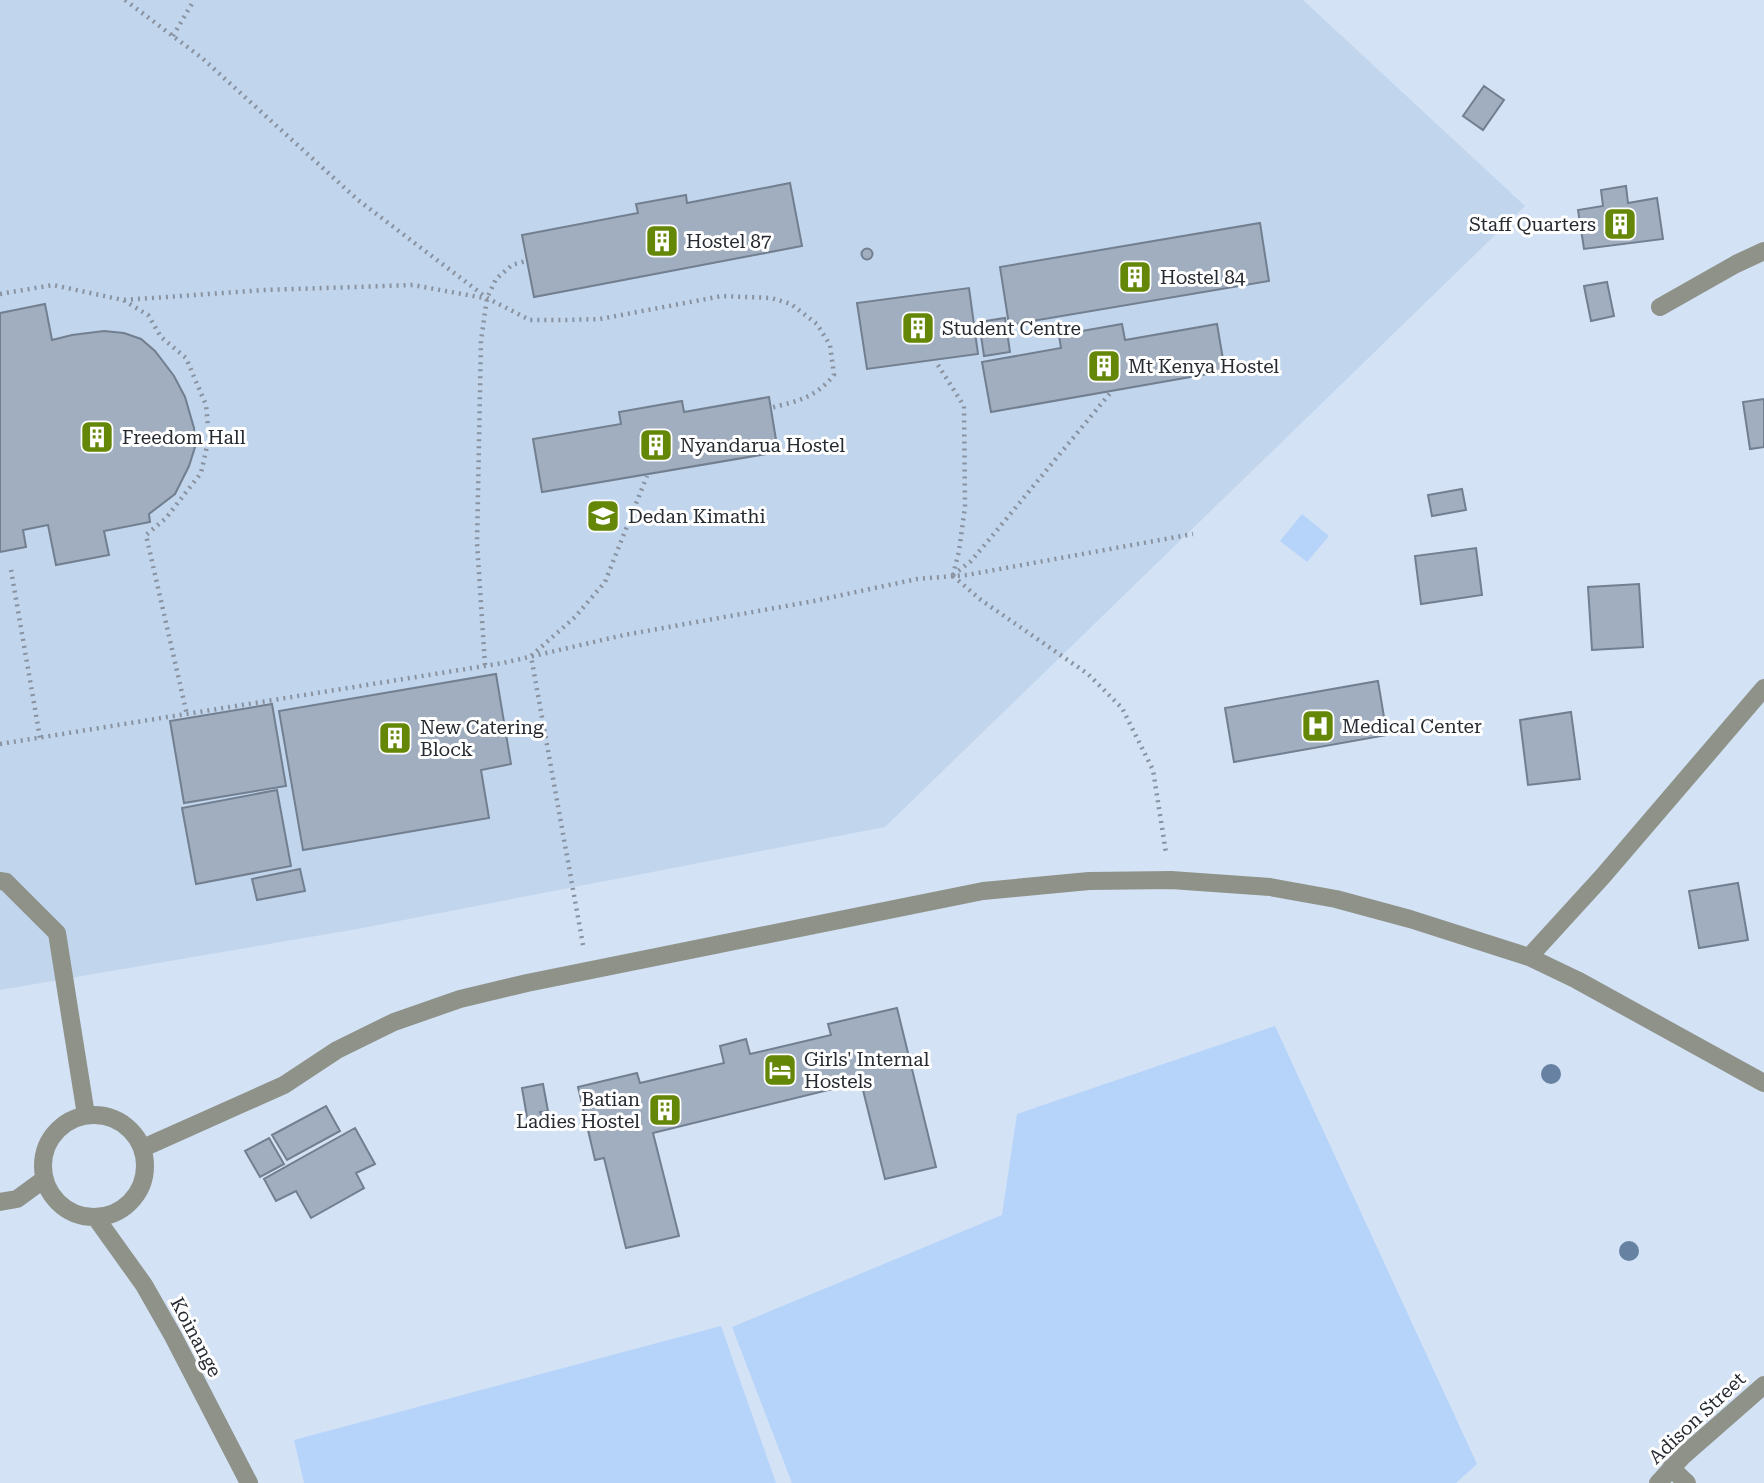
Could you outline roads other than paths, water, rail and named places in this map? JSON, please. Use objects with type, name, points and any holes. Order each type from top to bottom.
[{"type":"street","points":[[1660,307],[1764,251]]},
{"type":"street","points":[[1529,957],[1603,876],[1764,688]]},
{"type":"street","points":[[143,1148],[284,1085],[337,1050],[394,1022],[460,999],[587,970],[983,891],[1089,881],[1171,880],[1270,887],[1336,899],[1435,926],[1529,957],[1577,980],[1764,1083]]},
{"type":"street","points":[[0,881],[6,882],[57,933],[86,1115]]},
{"type":"street","points":[[86,1115],[104,1115],[120,1121],[134,1133],[143,1148],[146,1164],[138,1195],[119,1211],[96,1218],[78,1216],[63,1208],[51,1195],[43,1180],[42,1162],[47,1146],[56,1132],[69,1121],[86,1115]]},
{"type":"street","points":[[0,1202],[17,1199],[43,1180]]},
{"type":"street","name":"Koinange","points":[[96,1218],[144,1285],[248,1483]]},
{"type":"street","name":"Adison Street","points":[[1658,1483],[1671,1468],[1764,1385]]},
{"type":"street","points":[[1671,1468],[1687,1483]]},
{"type":"place","name":"Staff Quarters","points":[[1620,224]]},
{"type":"place","name":"Hostel 87","points":[[662,241]]},
{"type":"place","name":"Hostel 84","points":[[1135,277]]},
{"type":"place","name":"Student Centre","points":[[918,328]]},
{"type":"place","name":"Mt Kenya Hostel","points":[[1104,366]]},
{"type":"place","name":"Freedom Hall","points":[[97,437]]},
{"type":"place","name":"Nyandarua Hostel","points":[[656,445]]},
{"type":"place","name":"Dedan Kimathi","points":[[603,516]]},
{"type":"place","name":"Medical Center","points":[[1318,726]]},
{"type":"place","name":"New Catering Block","points":[[395,738]]},
{"type":"place","name":"Girls' Internal Hostels","points":[[780,1070]]},
{"type":"place","name":"Batian Ladies Hostel","points":[[665,1110]]}]
